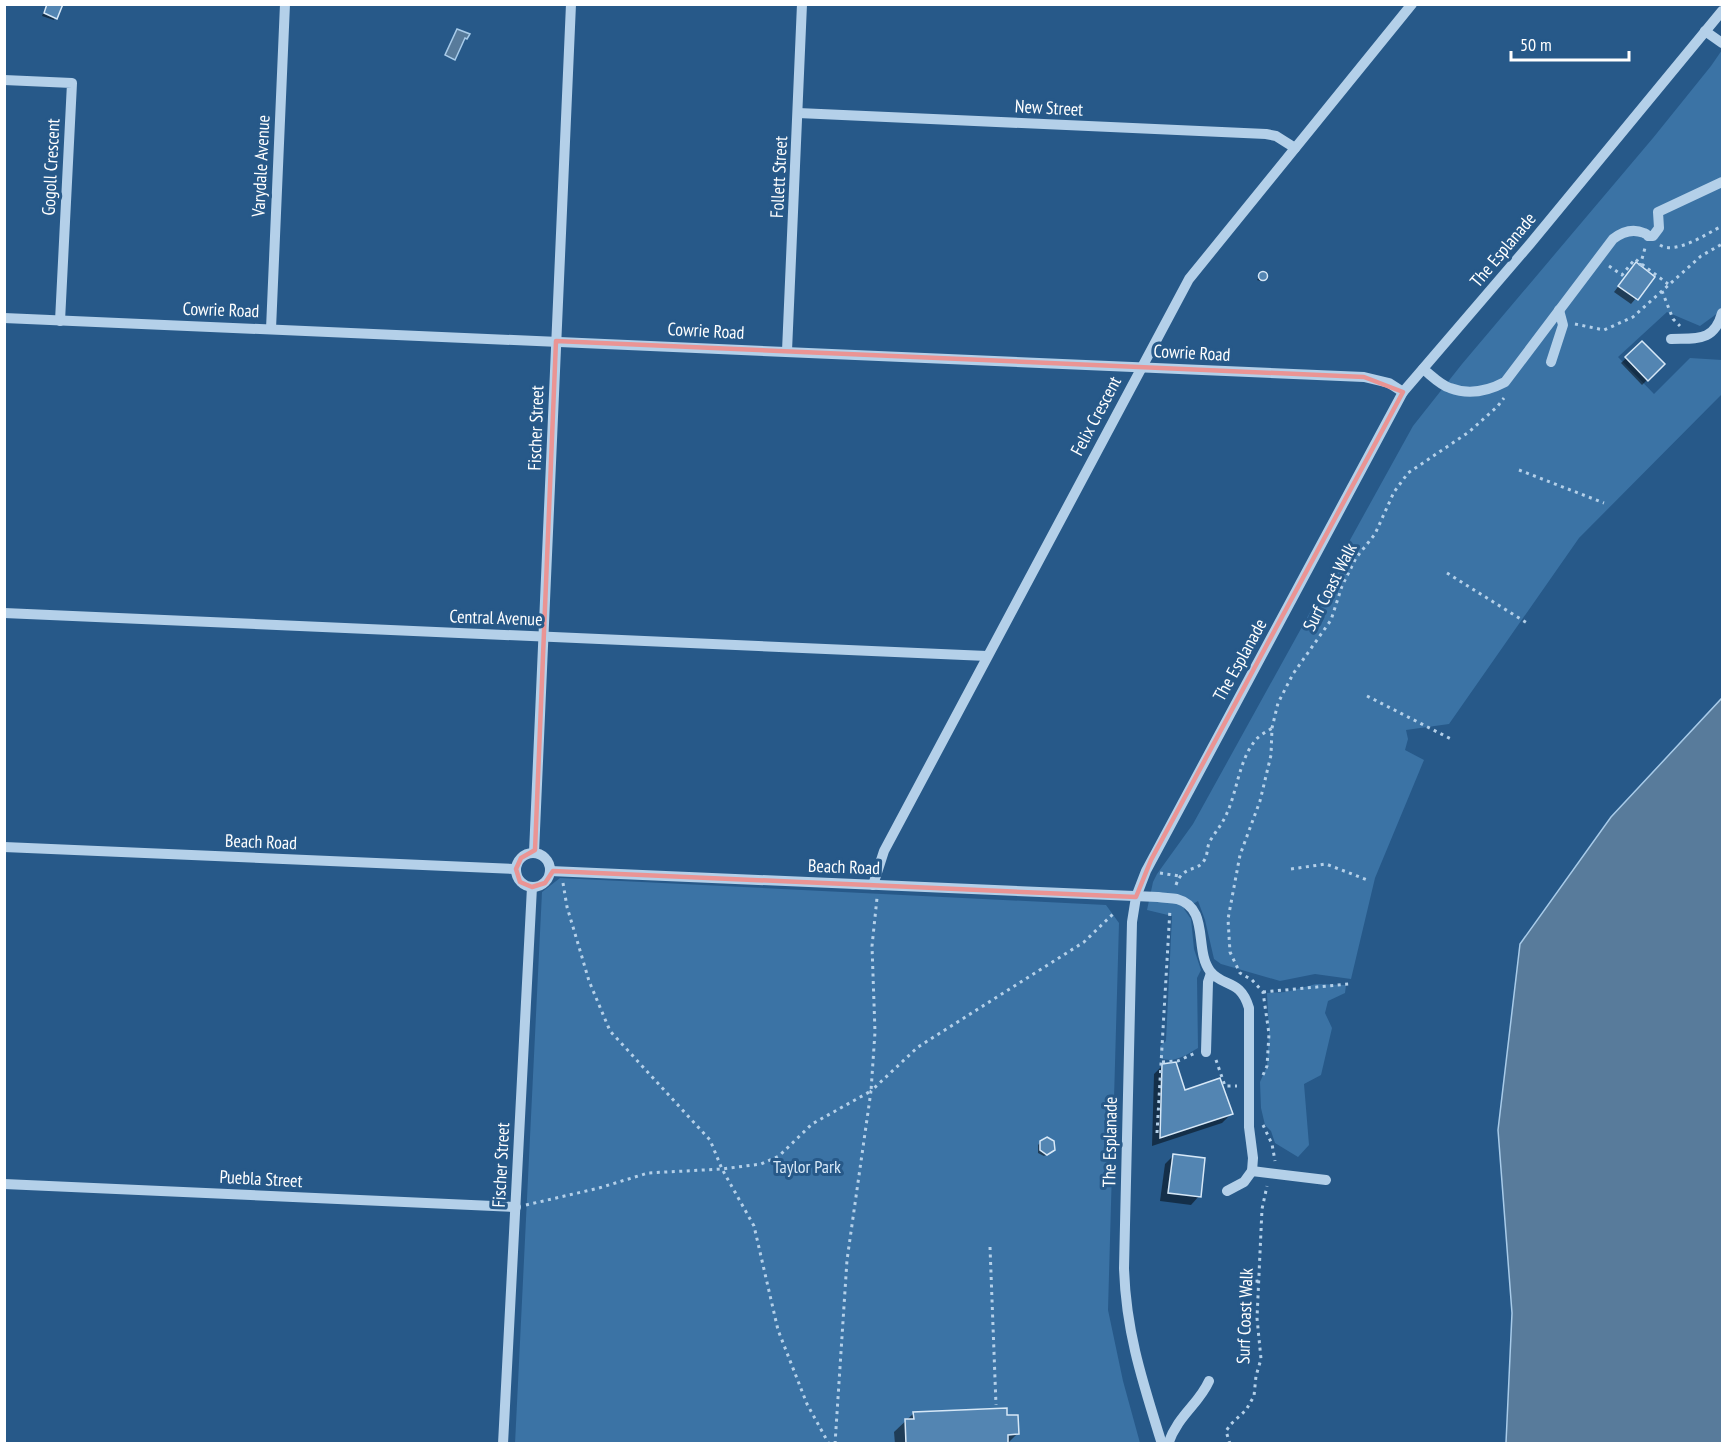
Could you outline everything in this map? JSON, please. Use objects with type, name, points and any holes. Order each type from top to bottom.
[{"type":"street","name":"Varydale Avenue","points":[[271,329],[285,4]]},
{"type":"street","name":"Fischer Street","points":[[534,853],[571,4]]},
{"type":"street","name":"Follett Street","points":[[787,351],[802,4]]},
{"type":"street","name":"Felix Crescent","points":[[876,885],[884,851],[1189,279],[1412,4]]},
{"type":"street","name":"The Esplanade","points":[[1162,1443],[1132,1341],[1125,1294],[1125,1192],[1132,922],[1136,897],[1146,871],[1403,392],[1530,244],[1722,11]]},
{"type":"street","points":[[1705,31],[1722,43]]},
{"type":"street","name":"Gogoll Crescent","points":[[4,80],[72,83],[60,321]]},
{"type":"street","name":"New Street","points":[[798,113],[1266,134],[1276,136],[1295,147]]},
{"type":"street","points":[[1423,369],[1448,388],[1479,392],[1505,382],[1613,239],[1625,231],[1635,231],[1651,237],[1659,228],[1658,212],[1722,182]]},
{"type":"street","points":[[1551,362],[1563,326],[1559,310]]},
{"type":"street","points":[[1671,339],[1704,338],[1719,326],[1722,313]]},
{"type":"street","name":"Cowrie Road","points":[[4,318],[1364,377],[1389,383],[1403,392]]},
{"type":"street","name":"Central Avenue","points":[[4,613],[987,656]]},
{"type":"street","name":"Beach Road","points":[[4,847],[516,869]]},
{"type":"street","points":[[534,853],[546,859],[550,871],[545,883],[539,887],[532,887],[520,882],[516,869],[522,858],[534,853]]},
{"type":"street","name":"Beach Road","points":[[550,871],[1176,899],[1191,908],[1196,915],[1205,961],[1211,973]]},
{"type":"street","name":"Fischer Street","points":[[503,1443],[532,887]]},
{"type":"street","points":[[1206,1052],[1208,982],[1211,973],[1241,991],[1249,1008],[1249,1127],[1253,1158],[1252,1171],[1244,1182],[1227,1191]]},
{"type":"street","points":[[1252,1171],[1326,1180]]},
{"type":"street","name":"Puebla Street","points":[[4,1184],[516,1207]]},
{"type":"street","points":[[1168,1443],[1182,1416],[1204,1393],[1209,1381]]},
{"type":"path","points":[[1641,265],[1643,252],[1651,237],[1668,249],[1678,248],[1722,226]]},
{"type":"path","points":[[1563,326],[1573,324],[1604,330],[1634,317],[1701,256],[1722,244]]},
{"type":"path","points":[[1599,259],[1622,275],[1635,259],[1668,284]]},
{"type":"path","points":[[1662,291],[1673,319]]},
{"type":"path","name":"Surf Coast Walk","points":[[1263,992],[1252,980],[1240,973],[1230,952],[1228,919],[1240,855],[1260,801],[1271,755],[1272,728],[1278,703],[1293,674],[1331,620],[1342,586],[1356,558],[1375,534],[1394,492],[1408,474],[1469,432],[1497,407],[1509,391]]},
{"type":"path","points":[[1519,470],[1604,503]]},
{"type":"path","points":[[1447,573],[1527,622]]},
{"type":"path","points":[[1367,696],[1451,739]]},
{"type":"path","points":[[1291,869],[1326,864],[1370,881]]},
{"type":"path","points":[[1146,871],[1179,876]]},
{"type":"path","points":[[564,872],[563,887],[579,947],[589,981],[610,1031],[710,1140],[722,1169],[754,1226],[778,1330],[807,1404],[829,1443]]},
{"type":"path","points":[[835,1443],[847,1260],[871,1091],[875,1032],[872,946],[876,885]]},
{"type":"path","points":[[516,1207],[599,1188],[648,1173],[722,1169],[761,1164],[779,1156],[812,1124],[871,1091],[918,1047],[1084,942],[1113,914]]},
{"type":"path","points":[[1262,1076],[1267,1066],[1269,1034],[1263,992],[1349,984]]},
{"type":"path","points":[[1162,1062],[1178,1061],[1196,1052],[1213,1052],[1225,1086],[1243,1086]]},
{"type":"path","points":[[1261,1122],[1276,1156],[1275,1165]]},
{"type":"path","name":"Surf Coast Walk","points":[[1230,1443],[1226,1431],[1254,1396],[1261,1359],[1257,1318],[1262,1209],[1266,1187],[1273,1181]]},
{"type":"path","points":[[990,1247],[996,1405]]},
{"type":"path","points":[[1248,1282],[1259,1281]]},
{"type":"highlighted area","points":[[556,341],[1364,377],[1403,392],[1151,860],[1136,897],[553,871],[545,883],[532,887],[520,882],[516,869],[521,858],[535,850]]},
{"type":"green space","points":[[1722,50],[1722,310],[1700,326],[1667,312],[1618,357],[1654,394],[1690,358],[1722,360],[1722,394],[1579,538],[1449,724],[1406,730],[1408,739],[1405,750],[1424,760],[1375,878],[1351,979],[1315,974],[1280,981],[1221,964],[1214,959],[1198,901],[1184,909],[1191,919],[1194,949],[1201,970],[1197,978],[1198,1048],[1175,1059],[1160,1058],[1160,1046],[1166,1041],[1172,916],[1147,910],[1157,874],[1193,824],[1413,426],[1462,364],[1653,138]]},
{"type":"green space","name":"Taylor Park","points":[[560,878],[1106,905],[1119,923],[1108,1310],[1123,1381],[1140,1443],[515,1444],[542,892]]},
{"type":"green space","points":[[1316,984],[1346,985],[1345,993],[1328,1001],[1325,1013],[1332,1028],[1321,1075],[1304,1084],[1309,1145],[1298,1157],[1275,1143],[1271,1131],[1265,1125],[1261,1108],[1260,1082],[1267,1066],[1269,1034],[1267,993],[1286,992]]},
{"type":"shaded area","points":[[457,29],[470,34],[467,39],[465,38],[455,60],[445,55]]},
{"type":"shaded area","points":[[1722,698],[1722,1443],[1506,1443],[1512,1313],[1498,1130],[1520,944],[1611,817]]},
{"type":"building","points":[[47,4],[63,4],[57,19],[44,13]]},
{"type":"building","points":[[1636,262],[1655,277],[1638,300],[1618,286]]},
{"type":"building","points":[[1263,272],[1267,276],[1263,280],[1259,276]]},
{"type":"building","points":[[1642,341],[1665,364],[1648,381],[1625,357]]},
{"type":"building","points":[[1176,1062],[1185,1090],[1220,1078],[1233,1114],[1160,1138],[1162,1064]]},
{"type":"building","points":[[1047,1137],[1054,1141],[1055,1150],[1047,1155],[1040,1150],[1040,1141]]},
{"type":"building","points":[[1173,1154],[1205,1158],[1201,1197],[1168,1193]]},
{"type":"building","points":[[1007,1408],[1007,1415],[1018,1415],[1019,1434],[1008,1435],[1008,1444],[906,1444],[905,1419],[914,1419],[913,1412]]}]
